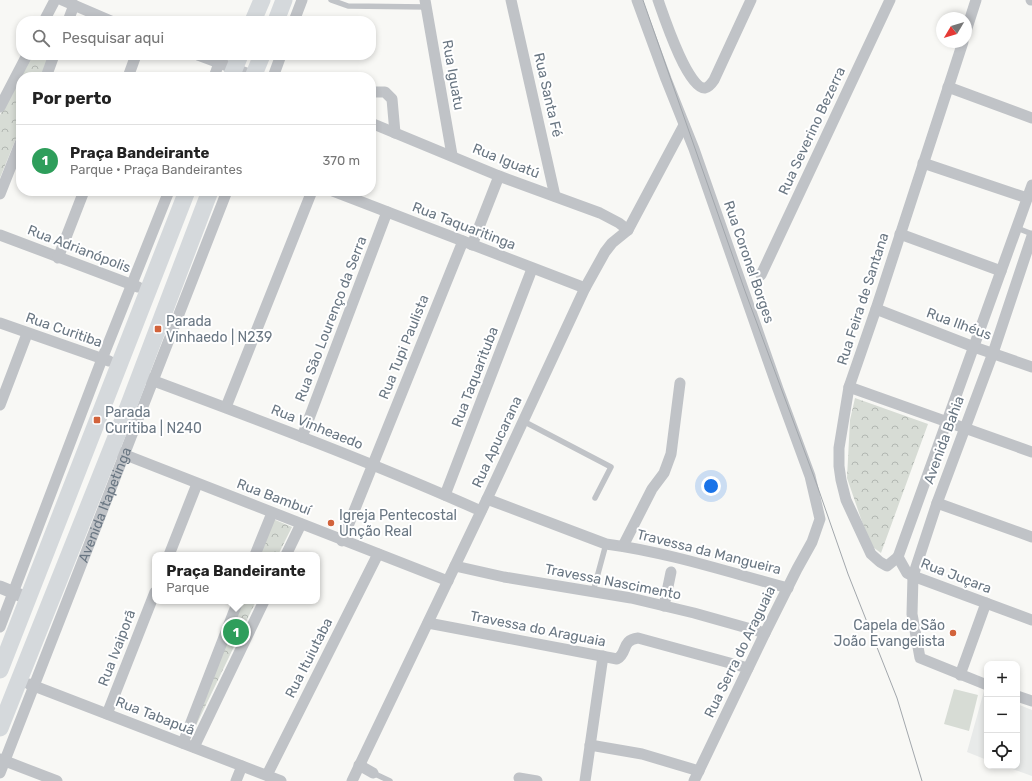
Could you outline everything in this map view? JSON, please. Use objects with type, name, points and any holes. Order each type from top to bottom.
[{"type":"main road","points":[[255,16],[262,0]]},
{"type":"main road","points":[[278,16],[284,0]]},
{"type":"main road","points":[[257,72],[260,60]]},
{"type":"main road","points":[[0,670],[21,595],[58,521],[119,364],[140,288],[179,211],[185,196]]},
{"type":"main road","name":"Avenida Itapetinga","points":[[0,728],[79,531],[118,452],[147,378],[199,219],[208,196]]},
{"type":"main road","points":[[179,211],[199,219]]},
{"type":"main road","points":[[58,521],[79,531]]},
{"type":"main road","points":[[19,680],[18,670],[39,613],[38,605],[32,599],[21,595]]},
{"type":"street","points":[[47,16],[55,0]]},
{"type":"street","points":[[62,0],[99,16]]},
{"type":"street","points":[[296,16],[302,0]]},
{"type":"street","name":"Rua Santa Fé","points":[[511,0],[555,196]]},
{"type":"street","name":"Rua Coronel Borges","points":[[637,0],[666,80],[694,149],[778,390],[810,476],[820,519],[814,537]]},
{"type":"street","points":[[658,0],[680,57],[694,80],[701,88],[706,88],[714,80],[751,0]]},
{"type":"street","name":"Rua Severino Bezerra","points":[[761,275],[890,0]]},
{"type":"street","points":[[972,12],[976,0]]},
{"type":"street","name":"Rua Iguatu","points":[[425,3],[452,155]]},
{"type":"street","points":[[70,16],[74,5]]},
{"type":"street","name":"Rua Feira de Santana","points":[[898,557],[887,566],[871,554],[867,547],[846,500],[839,466],[839,448],[849,387],[961,48]]},
{"type":"street","points":[[18,72],[24,60]]},
{"type":"street","points":[[48,72],[52,60]]},
{"type":"street","points":[[130,72],[134,60]]},
{"type":"street","points":[[213,60],[244,72]]},
{"type":"street","points":[[275,72],[279,60]]},
{"type":"street","points":[[222,72],[231,66]]},
{"type":"street","points":[[0,107],[16,76]]},
{"type":"street","points":[[948,87],[1032,118]]},
{"type":"street","points":[[376,92],[385,92],[392,99],[394,133]]},
{"type":"street","name":"Rua Iguatú","points":[[376,125],[452,155],[499,176],[600,213],[615,220],[628,230]]},
{"type":"street","name":"Rua Apucarana","points":[[352,781],[482,511],[585,288],[605,252],[628,230],[684,125]]},
{"type":"street","points":[[0,194],[16,153]]},
{"type":"street","points":[[923,163],[1027,198]]},
{"type":"street","name":"Rua Tupi Paulista","points":[[342,541],[372,465],[468,243],[499,176]]},
{"type":"street","name":"Avenida Bahia","points":[[898,557],[1032,185]]},
{"type":"street","points":[[58,258],[82,196]]},
{"type":"street","points":[[0,627],[21,595],[102,359],[140,288],[168,196]]},
{"type":"street","name":"Avenida Itapetinga","points":[[147,378],[225,196]]},
{"type":"street","points":[[226,407],[310,196]]},
{"type":"street","name":"Rua Taquaritinga","points":[[346,196],[532,269],[585,288]]},
{"type":"street","name":"Rua São Lourenço da Serra","points":[[302,437],[387,212]]},
{"type":"street","points":[[900,234],[1000,271]]},
{"type":"street","name":"Rua Adrianópolis","points":[[0,235],[140,288]]},
{"type":"street","name":"Avenida Bahia","points":[[960,675],[920,658],[912,614],[913,576],[937,503],[993,353],[1032,235]]},
{"type":"street","name":"Rua Taquarituba","points":[[445,495],[532,269]]},
{"type":"street","name":"Rua Ilhéus","points":[[876,309],[974,347],[1032,367]]},
{"type":"street","name":"Rua Curitiba","points":[[0,323],[27,334],[119,364]]},
{"type":"street","points":[[0,405],[27,334]]},
{"type":"street","name":"Rua Vinheaedo","points":[[147,378],[302,437],[482,511]]},
{"type":"street","name":"Travessa da Mangueira","points":[[623,546],[652,489],[664,473],[672,454],[680,383]]},
{"type":"street","points":[[849,387],[1032,452]]},
{"type":"street","name":"Avenida Itapetinga","points":[[0,773],[2,760],[35,686],[118,452]]},
{"type":"street","name":"Rua Bambuí","points":[[118,452],[342,541],[448,581]]},
{"type":"street","points":[[170,552],[197,484]]},
{"type":"street","name":"Travessa da Mangueira","points":[[487,499],[606,544],[623,546],[673,557],[788,588]]},
{"type":"street","points":[[937,503],[1032,538]]},
{"type":"street","points":[[256,552],[272,513]]},
{"type":"street","points":[[287,552],[301,524]]},
{"type":"street","name":"Rua Serra do Araguaia","points":[[697,776],[765,633],[814,537]]},
{"type":"street","name":"Rua Ituiutaba","points":[[266,775],[378,554]]},
{"type":"street","name":"Rua Juçara","points":[[898,557],[907,573],[913,576],[1032,620]]},
{"type":"street","name":"Travessa Nascimento","points":[[455,566],[504,577],[618,595],[765,633]]},
{"type":"street","points":[[664,606],[671,572]]},
{"type":"street","points":[[0,587],[21,595]]},
{"type":"street","name":"Rua Ivaiporã","points":[[107,714],[152,600]]},
{"type":"street","points":[[984,684],[960,675],[986,603]]},
{"type":"street","points":[[182,743],[237,604]]},
{"type":"street","points":[[194,747],[263,604]]},
{"type":"street","name":"Travessa do Araguaia","points":[[428,623],[618,659],[629,641],[638,638],[748,668]]},
{"type":"street","points":[[585,781],[602,656]]},
{"type":"street","name":"Rua Tabapuã","points":[[19,680],[281,781]]},
{"type":"street","points":[[1020,697],[1032,701]]},
{"type":"street","points":[[590,744],[642,754],[697,776]]},
{"type":"street","points":[[2,760],[57,781]]},
{"type":"street","points":[[359,765],[373,772]]},
{"type":"street","points":[[236,781],[242,766]]},
{"type":"street","points":[[519,778],[537,781]]},
{"type":"lane","points":[[331,0],[348,6],[425,3]]},
{"type":"lane","points":[[1017,228],[1032,235]]},
{"type":"lane","points":[[523,421],[611,467],[595,498]]},
{"type":"lane","points":[[593,592],[606,544]]},
{"type":"lane","points":[[373,772],[390,781]]},
{"type":"shaded area","points":[[984,691],[984,759],[967,752]]},
{"type":"shaded area","points":[[1020,705],[1032,710],[1032,776],[1012,769],[1020,769]]},
{"type":"green space","points":[[28,60],[48,60],[43,72],[22,72]]},
{"type":"green space","points":[[16,84],[16,138],[0,178],[0,115]]},
{"type":"green space","points":[[855,398],[928,424],[881,553],[870,545],[847,478],[850,420]]},
{"type":"green space","points":[[273,519],[292,527],[280,552],[261,552]]},
{"type":"green space","points":[[241,604],[255,604],[190,738]]},
{"type":"green space","points":[[954,689],[978,695],[969,731],[944,724]]},
{"type":"tram line","points":[[643,0],[745,291],[817,485],[848,574],[897,698],[922,781]]},
{"type":"place","name":"Parada Vinhaedo | N239","points":[[158,329]]},
{"type":"place","name":"Parada Curitiba | N240","points":[[97,420]]},
{"type":"place","name":"Igreja Pentecostal Unção Real","points":[[331,523]]},
{"type":"place","name":"Praça Bandeirante","points":[[236,632]]},
{"type":"place","name":"Capela de São João Evangelista","points":[[953,633]]}]
